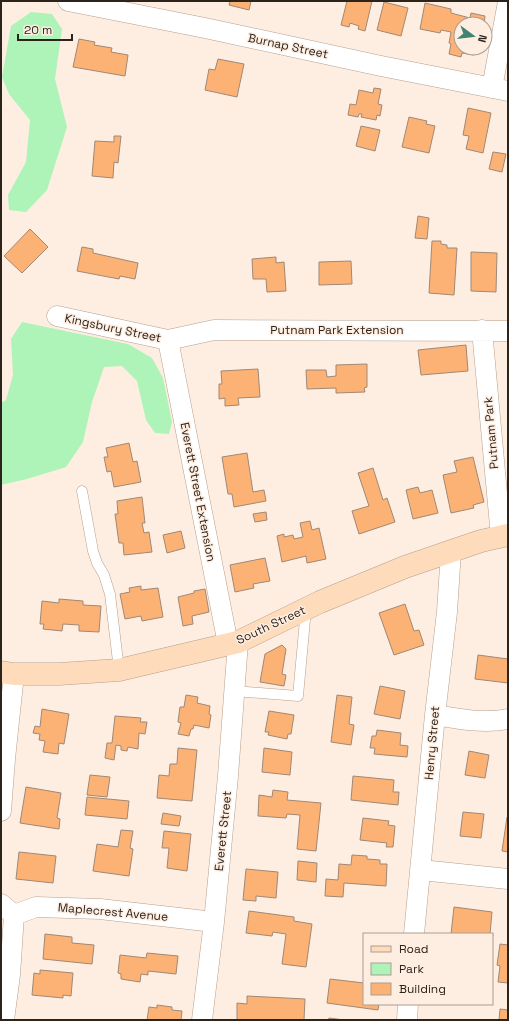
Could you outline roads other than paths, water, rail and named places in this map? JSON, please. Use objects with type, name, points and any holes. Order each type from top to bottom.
[{"type":"main road","name":"South Street","points":[[7,673],[59,674],[119,670],[233,643],[306,609],[405,567],[451,551],[504,536]]},
{"type":"street","name":"Burnap Street","points":[[68,1],[500,90]]},
{"type":"street","points":[[500,90],[508,2]]},
{"type":"street","name":"Kingsbury Street","points":[[57,316],[168,340]]},
{"type":"street","name":"Putnam Park Extension","points":[[168,340],[214,330],[508,331]]},
{"type":"street","name":"Putnam Park","points":[[482,330],[504,536]]},
{"type":"street","name":"Everett Street Extension","points":[[168,340],[233,643]]},
{"type":"street","name":"Henry Street","points":[[414,933],[435,715],[447,612],[451,551]]},
{"type":"street","name":"Everett Street","points":[[202,1020],[214,922],[228,776],[234,691],[233,643]]},
{"type":"street","points":[[1,811],[5,759],[7,673]]},
{"type":"street","points":[[435,715],[484,721],[508,719]]},
{"type":"street","points":[[421,870],[508,879]]},
{"type":"street","name":"Maplecrest Avenue","points":[[7,910],[36,907],[100,909],[214,922]]},
{"type":"street","points":[[4,1020],[10,975],[7,910]]},
{"type":"street","points":[[407,1020],[408,1005]]},
{"type":"lane","points":[[82,491],[93,551],[97,563],[104,575],[110,594],[119,670]]},
{"type":"lane","points":[[234,691],[298,696],[306,609]]}]
